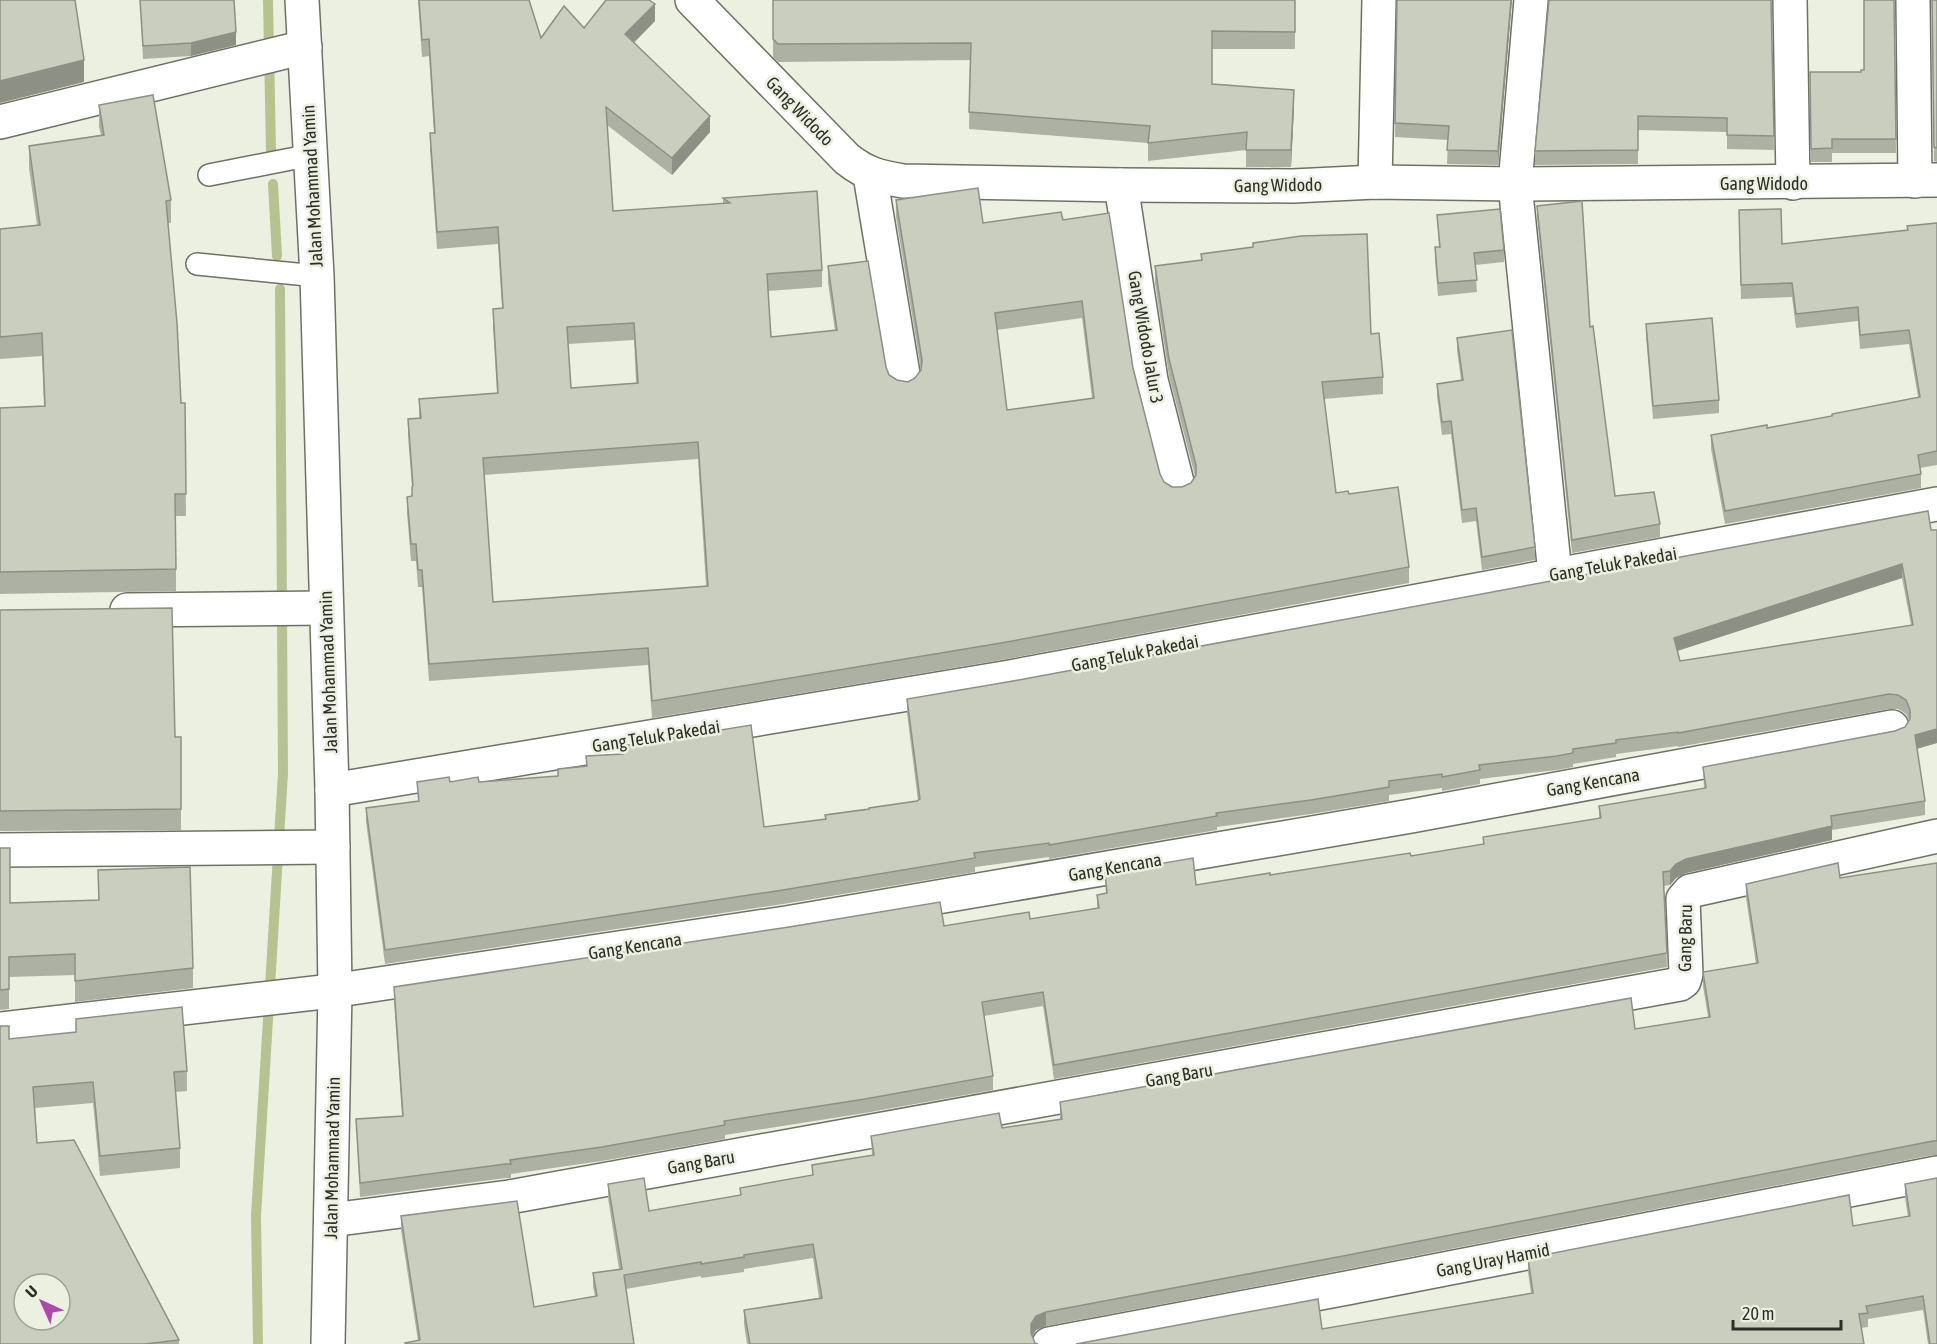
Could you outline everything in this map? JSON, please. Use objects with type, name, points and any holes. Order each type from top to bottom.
[{"type":"street","name":"Jalan Mohammad Yamin","points":[[302,0],[317,276],[332,790],[330,847],[334,991],[328,1344]]},
{"type":"street","name":"Gang Widodo","points":[[692,0],[847,159],[870,175],[903,181],[1293,186],[1375,182],[1793,183],[1926,180]]},
{"type":"street","points":[[1375,182],[1379,0]]},
{"type":"street","points":[[1531,0],[1515,184],[1555,574]]},
{"type":"street","points":[[1790,0],[1793,183]]},
{"type":"street","points":[[1913,0],[1926,180]]},
{"type":"street","points":[[0,122],[303,48]]},
{"type":"street","points":[[870,175],[904,380]]},
{"type":"street","name":"Gang Widodo Jalur 3","points":[[1120,185],[1151,380],[1178,486]]},
{"type":"street","name":"Gang Teluk Pakedai","points":[[332,790],[1010,677],[1937,504]]},
{"type":"street","points":[[101,610],[326,608]]},
{"type":"street","name":"Gang Kencana","points":[[0,1029],[334,991],[786,923],[1388,820],[1892,727]]},
{"type":"street","name":"Gang Baru","points":[[331,1220],[509,1197],[1680,984],[1684,981],[1686,974],[1683,899],[1690,891],[1937,836]]},
{"type":"street","points":[[0,850],[330,847]]},
{"type":"street","name":"Gang Uray Hamid","points":[[1049,1344],[1937,1173]]},
{"type":"lane","points":[[209,175],[310,155]]},
{"type":"lane","points":[[197,264],[317,276]]},
{"type":"building","points":[[0,0],[75,0],[84,60],[0,81]]},
{"type":"building","points":[[140,0],[234,0],[236,32],[191,43],[143,46]]},
{"type":"building","points":[[419,0],[529,0],[541,38],[564,6],[584,28],[606,0],[649,0],[655,4],[625,34],[710,116],[672,158],[606,107],[613,211],[730,203],[723,198],[817,191],[822,270],[767,274],[771,337],[837,330],[828,266],[868,261],[886,367],[889,375],[897,380],[908,382],[915,378],[921,370],[922,360],[896,200],[978,188],[983,223],[1061,212],[1063,220],[1109,213],[1133,368],[1160,474],[1164,482],[1172,487],[1182,487],[1191,483],[1196,475],[1196,465],[1169,359],[1155,266],[1202,260],[1201,254],[1253,247],[1253,243],[1301,236],[1367,234],[1371,334],[1379,333],[1383,377],[1322,382],[1336,493],[1348,491],[1349,494],[1398,487],[1409,567],[1007,642],[652,701],[648,648],[429,664],[422,570],[418,570],[416,544],[411,544],[407,497],[412,496],[413,486],[408,419],[421,418],[419,399],[498,393],[493,309],[503,308],[498,227],[437,232],[430,133],[435,133],[429,39],[422,40]],"holes":[[[1082,301],[1094,398],[1007,410],[995,313]],[[634,323],[638,383],[571,388],[567,327]],[[698,442],[708,586],[493,602],[483,458]]]},
{"type":"building","points":[[773,0],[1295,0],[1295,32],[1212,31],[1212,84],[1294,90],[1291,150],[1246,150],[1247,132],[1148,143],[1150,126],[969,112],[971,43],[778,44],[773,39]]},
{"type":"building","points":[[1397,0],[1511,0],[1498,151],[1447,150],[1449,126],[1395,123]]},
{"type":"building","points":[[1549,0],[1771,0],[1774,136],[1727,135],[1727,118],[1638,116],[1638,150],[1535,151]]},
{"type":"building","points":[[1864,0],[1894,0],[1896,139],[1832,139],[1832,148],[1811,149],[1810,72],[1861,72],[1864,70]]},
{"type":"building","points":[[1932,0],[1937,0],[1937,148],[1934,147]]},
{"type":"building","points":[[153,95],[171,200],[166,201],[177,323],[181,403],[185,403],[186,494],[175,494],[176,569],[0,572],[0,408],[45,406],[42,333],[0,337],[0,229],[40,225],[29,146],[104,135],[99,105]]},
{"type":"building","points":[[1582,201],[1590,327],[1593,326],[1615,496],[1654,492],[1660,524],[1572,540],[1537,206]]},
{"type":"building","points":[[1500,209],[1504,250],[1474,253],[1477,280],[1438,283],[1435,247],[1440,247],[1437,215]]},
{"type":"building","points":[[1781,209],[1782,244],[1908,230],[1907,226],[1937,223],[1937,451],[1918,455],[1921,474],[1725,511],[1711,435],[1767,425],[1767,428],[1920,397],[1909,330],[1860,335],[1858,307],[1796,314],[1792,283],[1741,285],[1739,210]]},
{"type":"building","points":[[1712,318],[1719,400],[1653,406],[1646,324]]},
{"type":"building","points":[[1512,330],[1535,547],[1482,557],[1476,508],[1462,510],[1451,421],[1442,422],[1437,384],[1463,380],[1457,338]]},
{"type":"building","points":[[1928,511],[1931,530],[1937,530],[1937,729],[1915,735],[1925,801],[1831,816],[1832,826],[1686,859],[1676,864],[1670,871],[1663,872],[1667,953],[1054,1065],[1043,992],[982,1002],[993,1076],[724,1121],[725,1125],[602,1147],[510,1160],[511,1164],[360,1183],[356,1119],[403,1116],[394,987],[940,902],[944,926],[1029,912],[1030,919],[1099,908],[1097,895],[1107,893],[1105,873],[1193,858],[1196,885],[1484,844],[1483,837],[1601,818],[1599,806],[1706,788],[1703,767],[1895,731],[1905,727],[1910,719],[1910,710],[1906,700],[1898,695],[1889,694],[1678,733],[1616,740],[1616,743],[1573,749],[1573,753],[1557,756],[1479,765],[1480,770],[1442,777],[1442,774],[1389,781],[1389,787],[1216,813],[1217,816],[1049,845],[1049,843],[974,853],[975,858],[783,890],[385,950],[366,808],[419,801],[417,782],[449,777],[450,782],[478,777],[479,782],[558,776],[558,769],[587,766],[586,756],[623,754],[623,746],[751,725],[764,827],[826,819],[825,815],[920,799],[907,699]],"holes":[[[1902,564],[1913,625],[1680,661],[1674,638]]]},
{"type":"building","points":[[172,608],[175,737],[181,737],[181,809],[0,811],[0,610]]},
{"type":"building","points":[[0,848],[10,848],[10,903],[99,900],[98,870],[190,867],[193,968],[75,981],[75,954],[9,957],[9,989],[0,990]]},
{"type":"building","points":[[1838,863],[1840,878],[1937,863],[1937,1141],[1046,1312],[1036,1316],[1031,1324],[1031,1333],[1035,1343],[1038,1344],[750,1344],[744,1310],[822,1298],[813,1244],[624,1275],[634,1344],[405,1343],[420,1340],[401,1216],[517,1201],[534,1307],[597,1296],[593,1273],[622,1269],[608,1184],[644,1178],[649,1211],[741,1195],[740,1188],[813,1175],[812,1165],[874,1155],[871,1136],[999,1113],[1002,1128],[1062,1119],[1060,1102],[1631,998],[1635,1029],[1710,1017],[1703,972],[1758,963],[1746,884]]},
{"type":"building","points":[[182,1007],[187,1071],[174,1072],[180,1148],[100,1156],[93,1082],[33,1087],[37,1143],[74,1140],[179,1340],[145,1344],[0,1344],[0,1026],[9,1026],[9,1039],[76,1032],[76,1019]]},
{"type":"building","points":[[1937,1178],[1937,1344],[1930,1344],[1923,1296],[1866,1306],[1868,1313],[1859,1314],[1864,1344],[1076,1344],[1318,1299],[1322,1329],[1533,1293],[1528,1258],[1849,1195],[1853,1226],[1910,1216],[1905,1184]]},
{"type":"waterway","points":[[268,0],[271,151]]},
{"type":"waterway","points":[[273,184],[277,256]]},
{"type":"waterway","points":[[258,1344],[256,1216],[283,773],[280,289]]}]
